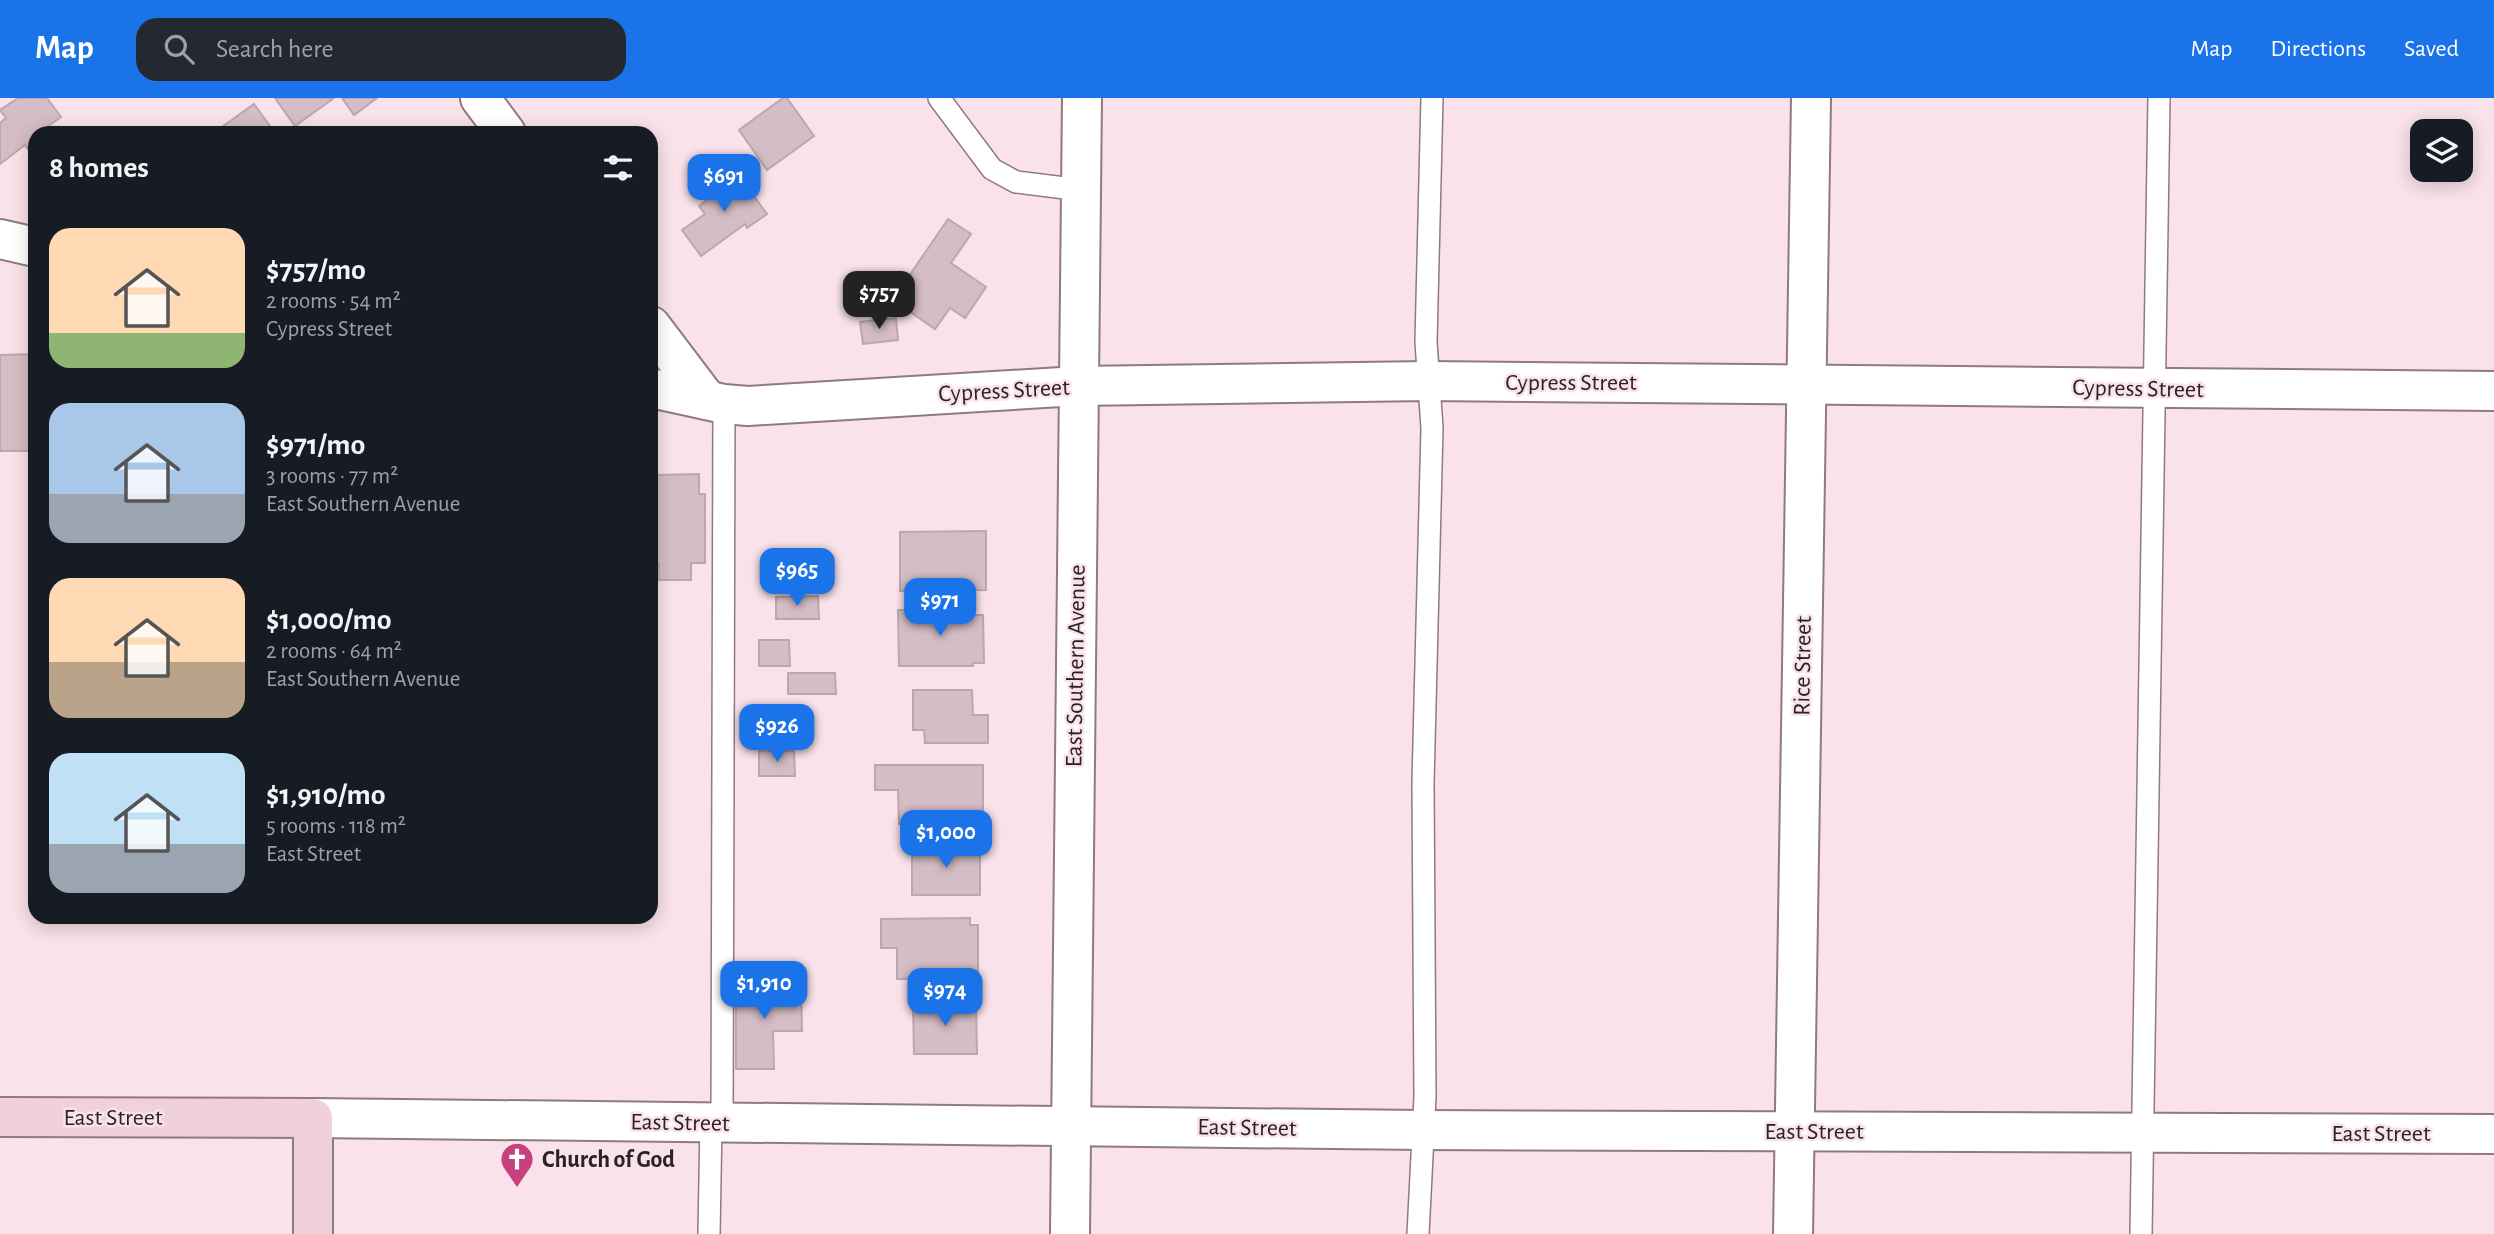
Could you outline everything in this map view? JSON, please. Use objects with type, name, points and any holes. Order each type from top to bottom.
[{"type":"street","points":[[480,98],[501,126]]},
{"type":"street","name":"East Southern Avenue","points":[[1070,1234],[1082,98]]},
{"type":"street","name":"Rice Street","points":[[1793,1234],[1811,98]]},
{"type":"street","points":[[0,239],[28,245]]},
{"type":"street","points":[[658,334],[715,402]]},
{"type":"street","name":"Cypress Street","points":[[658,390],[748,406],[1078,386],[1428,381],[2494,391]]},
{"type":"street","name":"East Street","points":[[0,1117],[1422,1130],[2494,1134]]},
{"type":"street","points":[[313,1118],[313,1234]]},
{"type":"lane","points":[[939,98],[992,169],[1016,182],[1080,190]]},
{"type":"lane","points":[[1418,1234],[1425,1097],[1423,783],[1432,428],[1426,342],[1432,98]]},
{"type":"lane","points":[[2141,1234],[2159,98]]},
{"type":"lane","points":[[709,1234],[716,1123],[715,402]]},
{"type":"building","points":[[18,98],[47,98],[61,117],[48,126],[28,126],[28,150],[25,145],[0,164],[0,123],[6,118],[0,110]]},
{"type":"building","points":[[275,98],[334,98],[295,126]]},
{"type":"building","points":[[342,98],[377,98],[354,115]]},
{"type":"building","points":[[783,98],[787,98],[814,136],[767,170],[739,130]]},
{"type":"building","points":[[254,104],[270,126],[223,126]]},
{"type":"building","points":[[735,170],[767,214],[747,228],[745,224],[701,256],[682,230],[705,214],[699,206],[720,190],[716,184]]},
{"type":"building","points":[[948,219],[971,234],[951,263],[986,287],[965,318],[950,308],[935,329],[899,304],[913,283],[907,279]]},
{"type":"building","points":[[896,318],[898,340],[863,344],[860,322]]},
{"type":"building","points":[[28,354],[28,451],[0,451],[0,355]]},
{"type":"building","points":[[699,474],[699,494],[705,494],[705,563],[691,563],[691,580],[658,580],[658,475]]},
{"type":"building","points":[[986,531],[986,590],[900,591],[900,532]]},
{"type":"building","points":[[818,596],[819,619],[776,619],[776,597]]},
{"type":"building","points":[[898,610],[973,610],[973,615],[983,615],[984,663],[973,663],[973,666],[899,666]]},
{"type":"building","points":[[759,640],[789,640],[790,666],[759,666]]},
{"type":"building","points":[[788,673],[835,673],[836,694],[788,694]]},
{"type":"building","points":[[913,690],[972,690],[973,715],[988,715],[988,743],[925,743],[924,730],[913,730]]},
{"type":"building","points":[[759,751],[794,751],[795,776],[759,776]]},
{"type":"building","points":[[875,765],[983,765],[983,823],[899,824],[898,790],[875,790]]},
{"type":"building","points":[[912,845],[980,845],[980,895],[912,895]]},
{"type":"building","points":[[970,918],[970,925],[978,925],[978,972],[965,972],[966,978],[897,979],[897,948],[881,948],[881,919]]},
{"type":"building","points":[[736,984],[801,984],[802,1031],[773,1031],[774,1069],[736,1069]]},
{"type":"building","points":[[913,1003],[976,1003],[977,1054],[914,1054]]},
{"type":"place","name":"Church of God","points":[[517,1189]]}]
